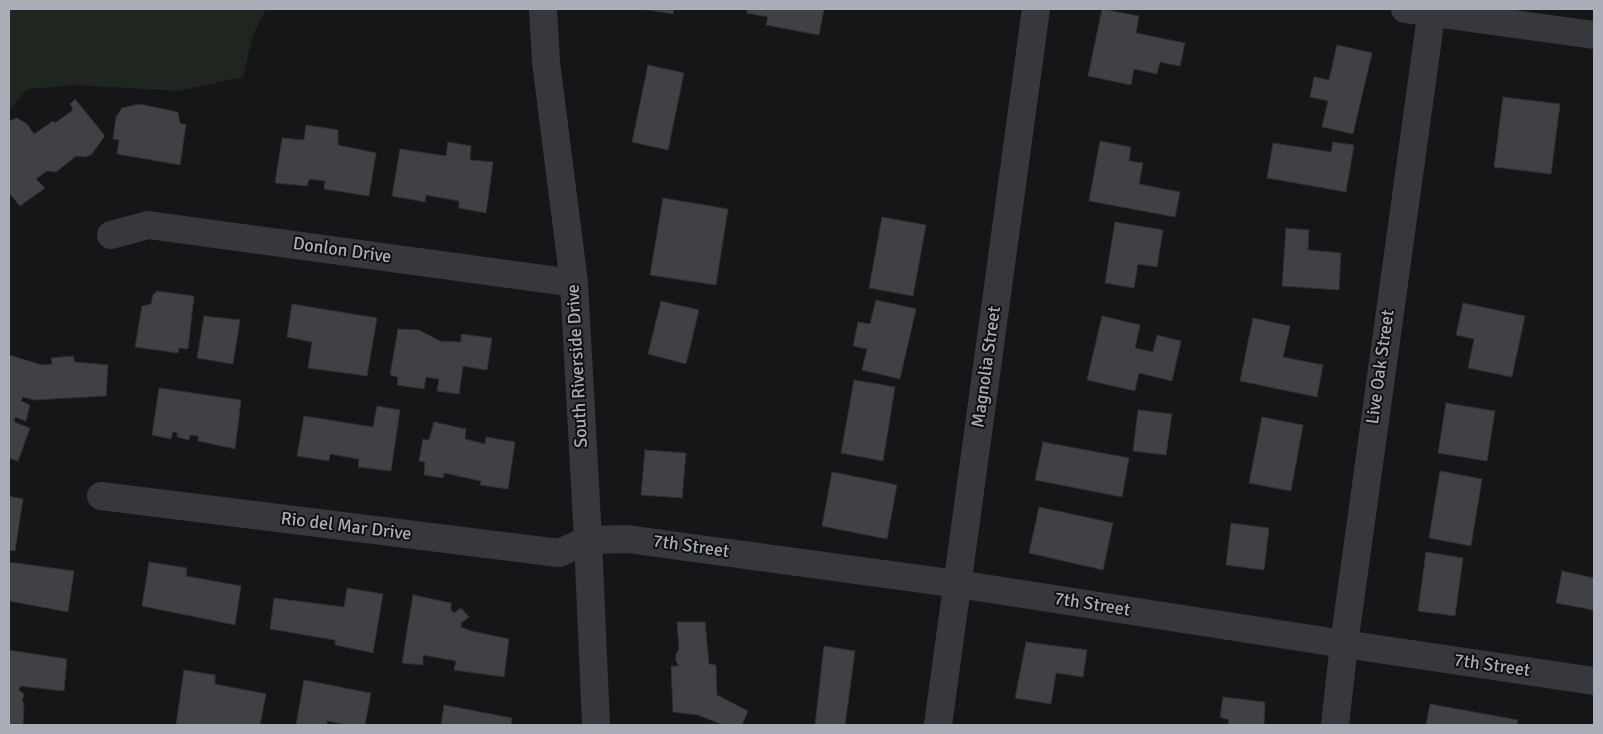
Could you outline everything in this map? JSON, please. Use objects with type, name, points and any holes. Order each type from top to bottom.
[{"type":"street","name":"South Riverside Drive","points":[[542,9],[574,283],[596,725]]},
{"type":"street","name":"Magnolia Street","points":[[938,725],[1036,9]]},
{"type":"street","points":[[1423,10],[1594,35]]},
{"type":"street","name":"Live Oak Street","points":[[1335,725],[1423,10]]},
{"type":"street","name":"Donlon Drive","points":[[111,235],[148,225],[574,283]]},
{"type":"street","name":"Rio del Mar Drive","points":[[102,496],[559,553],[588,540]]},
{"type":"street","name":"7th Street","points":[[588,540],[627,539],[958,584],[1594,681]]},
{"type":"shaded area","points":[[9,9],[266,9],[253,35],[243,77],[178,91],[75,85],[27,89],[9,111]]},
{"type":"building","points":[[643,9],[674,9],[673,14]]},
{"type":"building","points":[[747,9],[824,9],[819,35],[766,25],[768,17],[747,13]]},
{"type":"building","points":[[1102,9],[1139,16],[1136,33],[1185,43],[1180,66],[1160,62],[1157,74],[1134,69],[1131,85],[1088,76]]},
{"type":"building","points":[[1337,45],[1372,53],[1353,134],[1322,127],[1328,101],[1310,97],[1314,77],[1329,80]]},
{"type":"building","points":[[648,65],[684,73],[668,150],[632,142]]},
{"type":"building","points":[[1503,97],[1560,104],[1551,174],[1494,167]]},
{"type":"building","points":[[75,99],[105,136],[91,155],[84,157],[76,156],[56,172],[47,171],[36,179],[45,188],[20,206],[9,193],[9,121],[17,118],[27,124],[34,134],[53,121],[55,123],[73,110],[70,104]]},
{"type":"building","points":[[139,104],[178,112],[180,123],[186,125],[180,165],[117,154],[119,140],[113,139],[116,117],[122,108]]},
{"type":"building","points":[[306,125],[338,130],[338,145],[376,153],[369,196],[324,189],[325,181],[309,179],[307,186],[275,183],[282,138],[304,140]]},
{"type":"building","points":[[1100,141],[1131,147],[1129,161],[1143,163],[1139,184],[1180,192],[1175,217],[1089,201]]},
{"type":"building","points":[[448,142],[471,146],[470,160],[493,162],[486,213],[459,208],[459,201],[426,195],[425,202],[392,196],[400,149],[446,156]]},
{"type":"building","points":[[1333,142],[1354,145],[1346,192],[1267,178],[1273,143],[1331,152]]},
{"type":"building","points":[[663,198],[728,209],[716,285],[650,275]]},
{"type":"building","points":[[882,217],[926,225],[913,296],[869,288]]},
{"type":"building","points":[[1115,222],[1163,230],[1157,267],[1138,264],[1134,288],[1105,283]]},
{"type":"building","points":[[1286,228],[1309,230],[1308,250],[1341,253],[1339,290],[1282,286]]},
{"type":"building","points":[[157,291],[194,296],[188,349],[179,348],[178,353],[135,347],[142,306],[151,304],[153,295]]},
{"type":"building","points":[[876,300],[916,309],[900,379],[862,370],[867,349],[853,346],[858,322],[870,324]]},
{"type":"building","points":[[661,301],[699,310],[686,364],[648,354]]},
{"type":"building","points":[[1463,303],[1525,316],[1512,377],[1468,368],[1474,339],[1456,335]]},
{"type":"building","points":[[292,304],[377,318],[367,376],[308,368],[312,342],[287,337]]},
{"type":"building","points":[[204,316],[240,320],[233,364],[197,358]]},
{"type":"building","points":[[1102,316],[1140,325],[1135,348],[1153,352],[1157,335],[1181,341],[1172,381],[1139,373],[1135,391],[1087,380]]},
{"type":"building","points":[[1253,318],[1290,326],[1283,357],[1323,365],[1317,397],[1240,381]]},
{"type":"building","points":[[398,329],[419,330],[440,341],[461,342],[461,334],[492,338],[487,370],[463,366],[459,394],[437,391],[439,379],[426,377],[424,389],[397,385],[398,377],[390,375]]},
{"type":"building","points":[[9,355],[42,365],[52,364],[51,358],[73,356],[75,362],[108,365],[106,396],[34,400],[23,397],[21,401],[30,405],[26,421],[15,417],[14,422],[30,428],[18,461],[9,458]]},
{"type":"building","points":[[854,380],[895,387],[883,461],[841,453]]},
{"type":"building","points":[[159,388],[241,400],[235,449],[198,441],[198,436],[190,435],[189,440],[177,437],[177,432],[173,432],[171,439],[152,435]]},
{"type":"building","points":[[1446,403],[1495,411],[1487,461],[1438,453]]},
{"type":"building","points":[[377,406],[400,410],[391,471],[358,467],[359,459],[330,454],[329,461],[297,456],[304,416],[373,427]]},
{"type":"building","points":[[1138,410],[1172,414],[1166,455],[1133,451]]},
{"type":"building","points":[[1262,417],[1303,425],[1291,491],[1249,483]]},
{"type":"building","points":[[434,422],[466,429],[465,439],[485,444],[486,437],[515,442],[508,489],[480,485],[481,481],[444,473],[443,478],[424,475],[425,462],[419,461],[423,439],[429,440]]},
{"type":"building","points":[[1043,442],[1129,458],[1122,497],[1035,480]]},
{"type":"building","points":[[645,450],[686,453],[682,498],[641,495]]},
{"type":"building","points":[[1440,471],[1482,479],[1471,546],[1429,538]]},
{"type":"building","points":[[832,472],[897,485],[887,539],[822,526]]},
{"type":"building","points":[[9,496],[23,499],[15,551],[9,550]]},
{"type":"building","points":[[1039,507],[1113,523],[1103,570],[1029,553]]},
{"type":"building","points":[[1231,523],[1269,528],[1264,570],[1226,565]]},
{"type":"building","points":[[1426,552],[1463,558],[1455,616],[1418,611]]},
{"type":"building","points":[[9,562],[74,571],[68,612],[9,601]]},
{"type":"building","points":[[149,562],[187,568],[186,576],[241,586],[235,625],[142,606]]},
{"type":"building","points":[[1562,571],[1594,578],[1593,610],[1556,603]]},
{"type":"building","points":[[347,588],[383,594],[373,653],[335,645],[335,640],[270,629],[274,598],[344,607]]},
{"type":"building","points":[[413,595],[451,603],[451,610],[454,613],[461,608],[469,617],[461,623],[461,627],[509,639],[504,677],[454,670],[456,661],[423,655],[423,665],[402,663]]},
{"type":"building","points":[[677,622],[705,622],[709,664],[716,665],[717,695],[748,711],[742,725],[723,725],[698,715],[673,712],[671,666],[679,666],[676,661],[676,654],[679,649]]},
{"type":"building","points":[[1026,642],[1087,650],[1083,677],[1056,673],[1051,704],[1015,698]]},
{"type":"building","points":[[824,646],[855,651],[845,725],[815,725]]},
{"type":"building","points":[[9,650],[67,659],[64,691],[20,686],[19,690],[24,694],[22,701],[24,703],[23,725],[9,724]]},
{"type":"building","points":[[184,670],[215,675],[215,684],[266,694],[260,725],[176,725]]},
{"type":"building","points":[[304,680],[371,693],[365,725],[348,725],[327,721],[327,725],[296,725]]},
{"type":"building","points":[[1223,697],[1265,702],[1264,725],[1228,725],[1229,720],[1220,717]]},
{"type":"building","points":[[1430,704],[1518,720],[1517,725],[1426,725]]},
{"type":"building","points":[[444,705],[512,718],[511,725],[441,725]]}]
